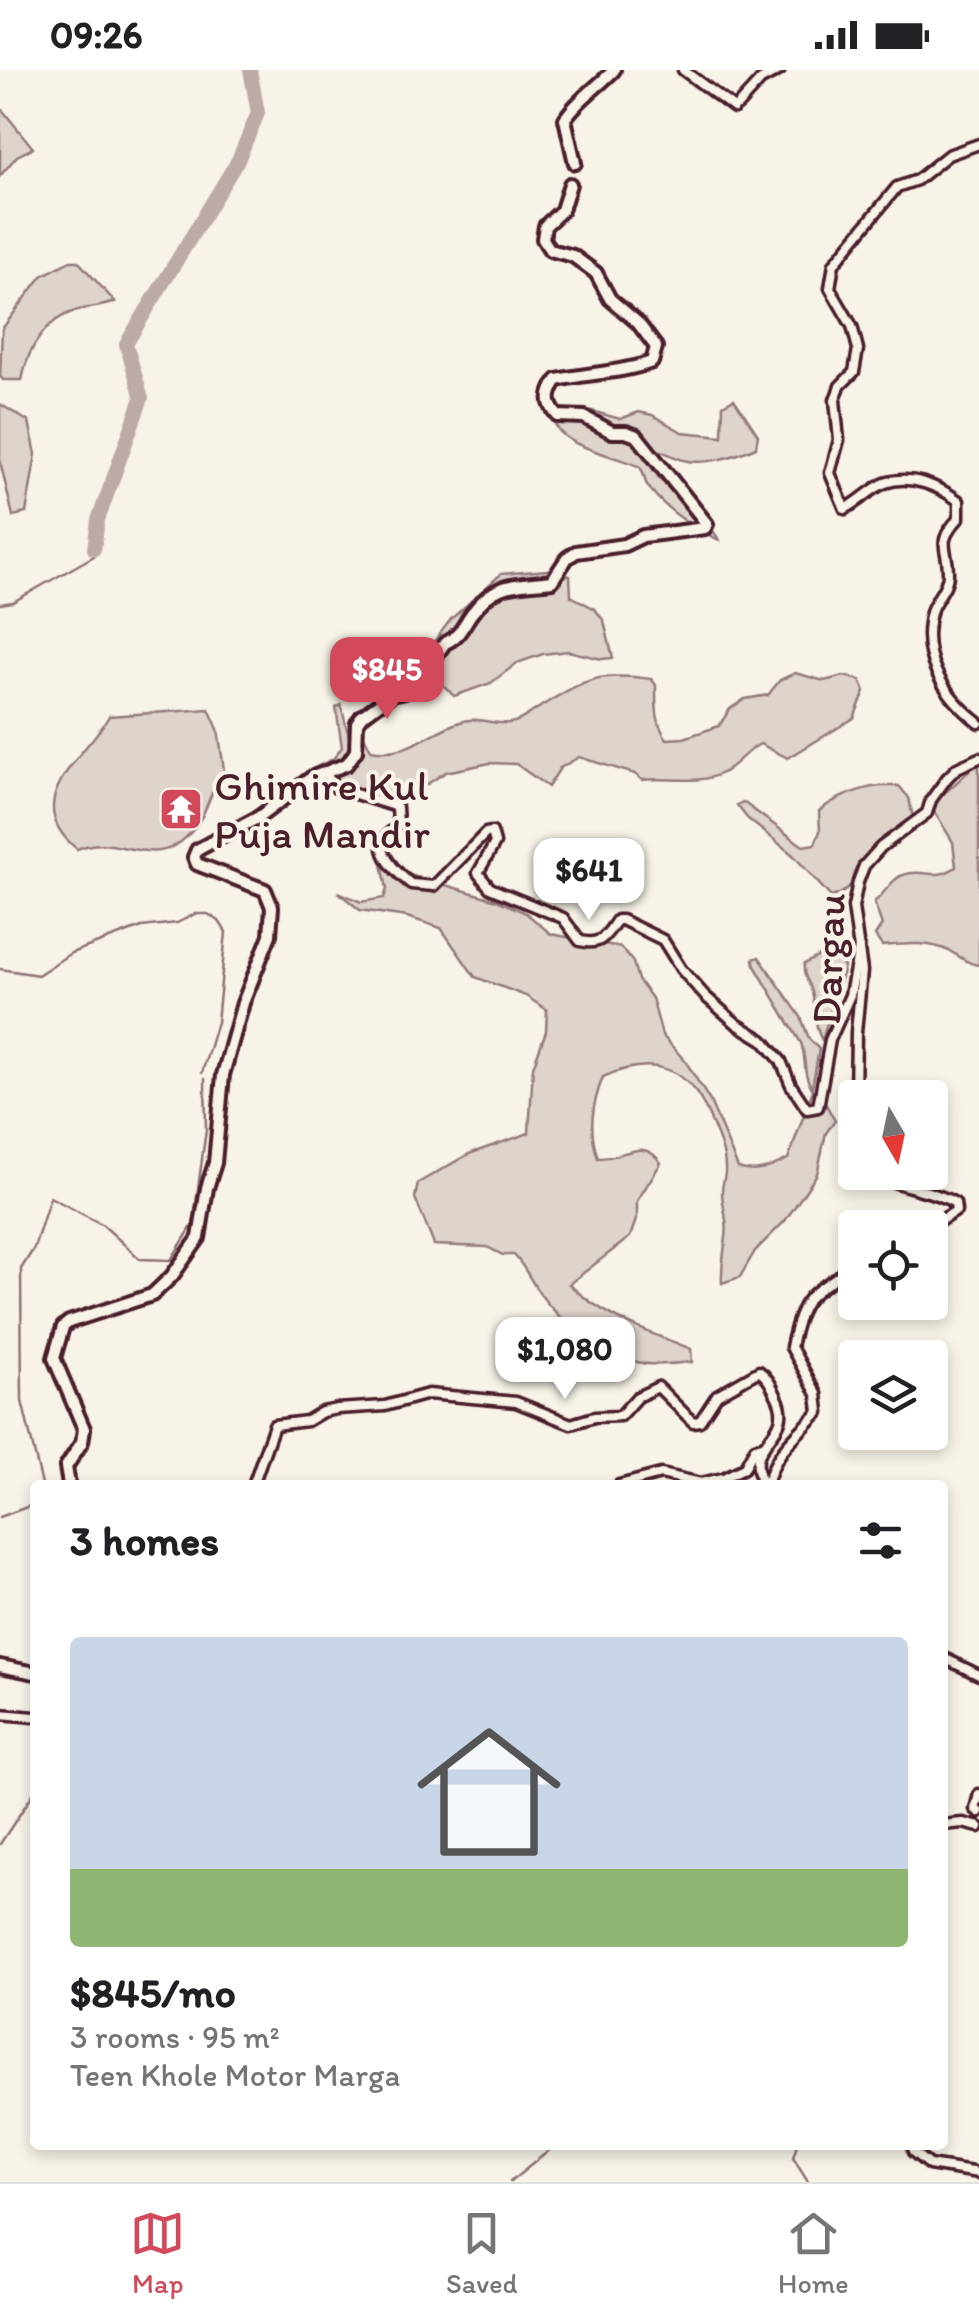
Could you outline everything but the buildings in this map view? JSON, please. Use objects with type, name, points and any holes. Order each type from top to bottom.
[{"type":"street","points":[[68,1480],[66,1467],[82,1442],[84,1429],[54,1358],[59,1334],[69,1322],[152,1295],[172,1276],[199,1238],[207,1188],[216,1163],[223,1075],[243,1004],[270,935],[272,907],[266,890],[197,864],[197,850],[259,817],[312,778],[340,768],[352,758],[360,717],[392,694],[416,685],[445,642],[463,630],[469,616],[495,592],[522,582],[552,581],[567,558],[576,552],[624,545],[643,536],[690,532],[707,524],[637,436],[612,432],[584,417],[558,416],[550,408],[550,392],[557,380],[590,372],[628,370],[652,362],[656,356],[656,347],[610,299],[596,273],[573,256],[550,250],[544,239],[545,226],[562,210],[576,173],[565,119],[614,70]]},
{"type":"street","points":[[684,70],[736,106],[761,80],[777,70]]},
{"type":"street","points":[[979,144],[948,155],[917,180],[897,187],[834,264],[830,288],[852,326],[858,350],[854,372],[840,386],[835,400],[840,440],[830,473],[845,509],[882,484],[906,479],[944,489],[959,501],[959,518],[946,531],[943,551],[948,576],[933,605],[926,638],[936,676],[946,692],[979,722]]},
{"type":"street","name":"Dargau","points":[[855,1080],[862,971],[853,907],[864,866],[888,840],[912,827],[926,813],[958,768],[979,758]]},
{"type":"street","points":[[326,773],[336,788],[397,807],[398,825],[385,838],[383,848],[386,857],[411,884],[434,886],[486,833],[492,832],[495,843],[478,873],[490,888],[556,914],[580,941],[607,938],[617,920],[634,923],[663,940],[705,996],[773,1051],[807,1109],[818,1107],[830,1040],[850,994],[859,948]]},
{"type":"street","points":[[919,1190],[955,1203],[956,1211],[948,1217]]},
{"type":"street","points":[[767,1480],[781,1448],[819,1412],[817,1394],[792,1348],[801,1307],[818,1288],[838,1274]]},
{"type":"street","points":[[256,1480],[274,1425],[307,1421],[337,1408],[374,1408],[428,1394],[516,1402],[571,1424],[594,1417],[620,1416],[637,1397],[658,1387],[693,1422],[700,1422],[717,1395],[759,1371],[766,1376],[784,1410],[784,1419],[756,1448],[744,1468],[715,1480]]},
{"type":"street","points":[[762,1446],[758,1475],[762,1480]]},
{"type":"street","points":[[639,1480],[661,1474],[688,1480]]},
{"type":"street","points":[[948,1660],[979,1675]]},
{"type":"street","points":[[0,1666],[30,1672]]},
{"type":"street","points":[[0,1714],[30,1717]]},
{"type":"street","points":[[979,1794],[975,1808],[979,1812]]},
{"type":"street","points":[[948,1824],[979,1827]]},
{"type":"street","points":[[913,2150],[929,2165],[979,2174]]},
{"type":"shaded area","points":[[0,107],[33,148],[17,156],[0,176]]},
{"type":"shaded area","points":[[70,261],[78,261],[115,302],[59,318],[34,345],[22,380],[3,380],[2,329],[42,276]]},
{"type":"shaded area","points":[[734,399],[758,435],[756,447],[701,462],[644,448],[657,475],[719,540],[664,504],[648,486],[640,467],[585,448],[561,433],[553,410],[585,409],[620,419],[639,412],[682,432],[722,436],[723,405]]},
{"type":"shaded area","points":[[0,404],[29,422],[36,454],[26,513],[13,516],[0,461]]},
{"type":"shaded area","points":[[548,570],[570,576],[571,596],[595,609],[604,621],[613,658],[568,651],[543,654],[517,663],[491,683],[454,696],[422,663],[423,656],[451,619],[501,574]]},
{"type":"shaded area","points":[[795,673],[824,681],[844,676],[860,680],[865,691],[854,718],[788,758],[760,744],[727,770],[704,779],[642,780],[635,774],[579,757],[560,768],[548,787],[516,764],[490,763],[446,772],[393,799],[337,785],[308,771],[333,759],[342,747],[336,708],[341,705],[352,749],[361,748],[365,738],[371,750],[395,750],[464,721],[518,721],[594,679],[633,677],[651,679],[656,685],[658,720],[667,739],[684,738],[719,726],[730,709],[745,699],[768,695],[780,680]]},
{"type":"shaded area","points":[[209,709],[218,729],[224,770],[202,817],[178,844],[150,851],[107,844],[77,849],[60,831],[53,813],[54,796],[61,780],[109,716]]},
{"type":"shaded area","points":[[979,762],[979,965],[933,946],[882,946],[875,936],[882,925],[874,902],[901,876],[936,874],[956,867],[953,842],[933,810],[938,799]]},
{"type":"shaded area","points":[[899,786],[909,798],[913,818],[871,849],[854,881],[831,897],[793,855],[747,818],[737,805],[743,802],[803,846],[815,844],[820,831],[819,811],[848,794]]},
{"type":"shaded area","points":[[389,861],[400,872],[497,900],[526,913],[551,934],[620,947],[633,962],[638,980],[652,998],[662,1035],[686,1062],[710,1101],[738,1168],[758,1170],[788,1159],[813,1090],[823,1099],[835,1121],[826,1133],[817,1174],[785,1221],[755,1251],[740,1277],[722,1283],[727,1231],[722,1191],[725,1161],[700,1099],[679,1076],[653,1066],[603,1077],[593,1117],[598,1158],[640,1150],[654,1155],[661,1163],[637,1201],[637,1217],[630,1237],[569,1284],[611,1315],[691,1349],[692,1362],[643,1363],[623,1358],[583,1336],[559,1316],[514,1255],[503,1255],[487,1247],[434,1245],[415,1198],[418,1183],[469,1154],[529,1133],[533,1067],[546,1031],[547,1010],[526,996],[475,977],[441,928],[407,917],[360,910],[338,892],[361,902],[384,898],[387,889],[382,864]]},
{"type":"shaded area","points":[[829,951],[844,967],[822,1040],[804,964]]},
{"type":"shaded area","points":[[759,957],[819,1049],[812,1088],[801,1043],[755,966],[753,959]]},
{"type":"waterway","points":[[94,549],[98,520],[142,398],[126,344],[238,160],[258,113],[250,70]]},
{"type":"waterway","points":[[0,604],[13,602],[94,556]]},
{"type":"waterway","points":[[0,969],[38,975],[71,953],[142,927],[208,914],[226,932],[217,1022],[202,1073]]},
{"type":"waterway","points":[[41,1480],[22,1401],[21,1269],[34,1248],[50,1197],[103,1225],[140,1259],[171,1260],[193,1225],[206,1130],[205,1079]]},
{"type":"waterway","points":[[0,1517],[30,1506]]},
{"type":"waterway","points":[[0,1844],[30,1799]]},
{"type":"waterway","points":[[510,2182],[550,2150]]},
{"type":"waterway","points":[[795,2150],[793,2158],[808,2182]]},
{"type":"place","name":"Ghimire Kul Puja Mandir","points":[[181,809]]}]
